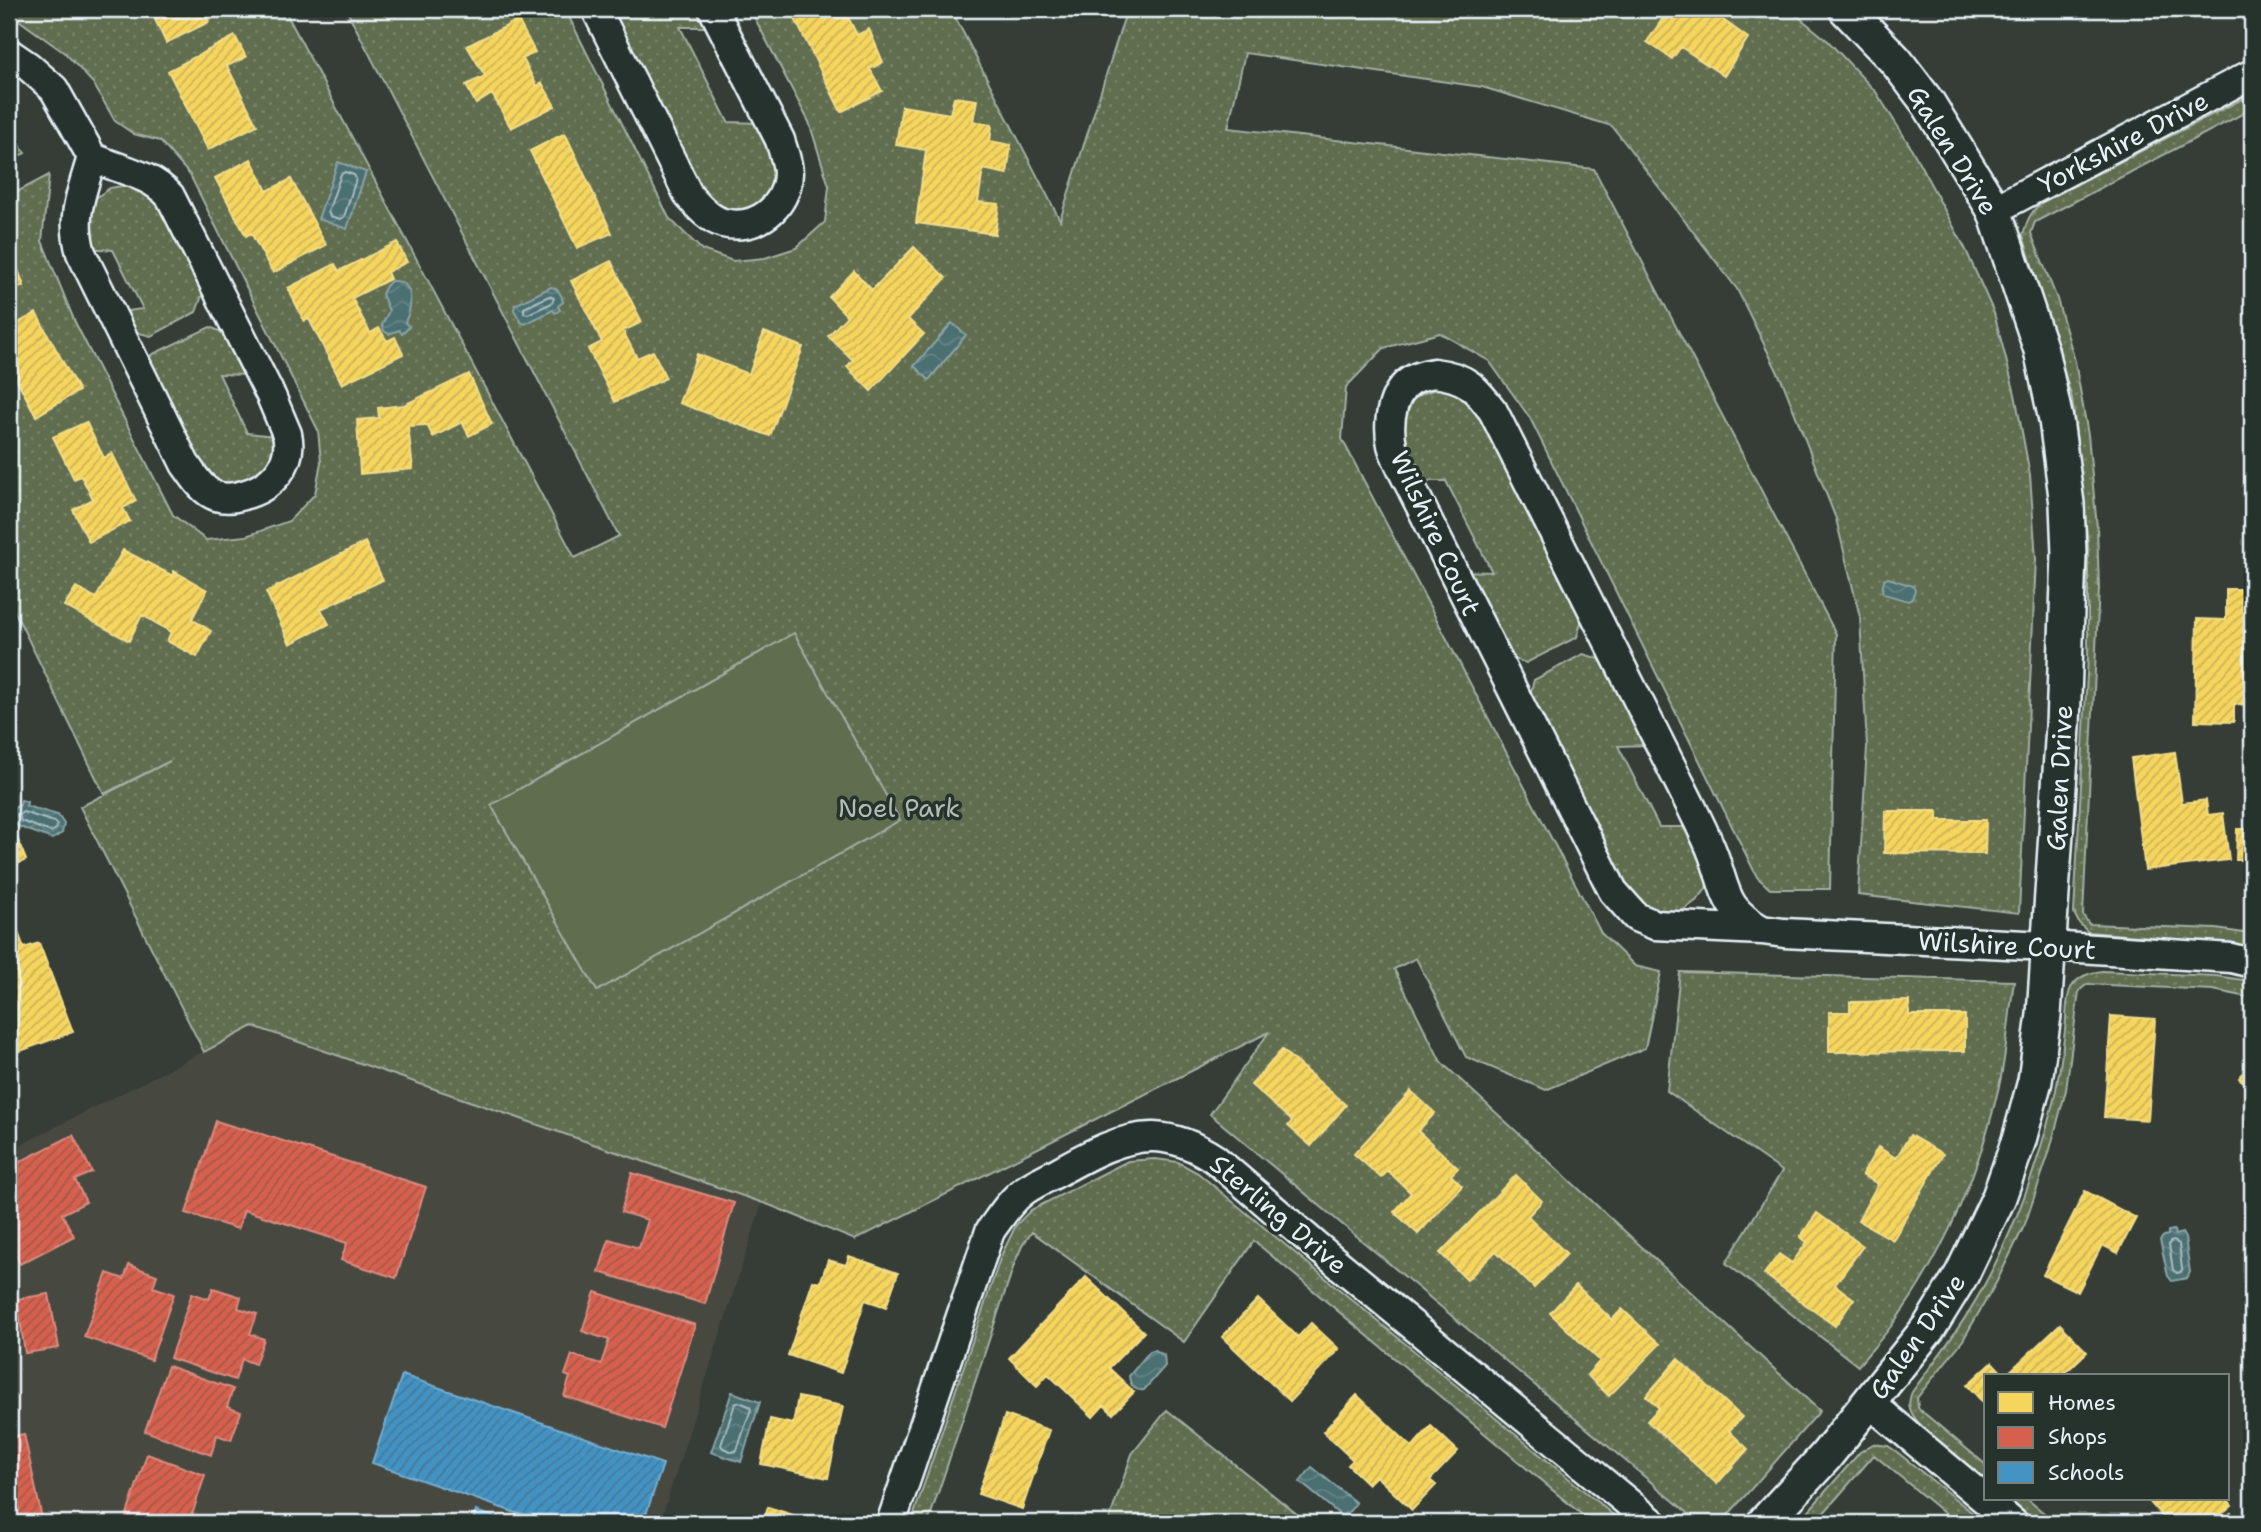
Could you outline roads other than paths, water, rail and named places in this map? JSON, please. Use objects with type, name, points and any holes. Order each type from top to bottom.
[{"type":"street","points":[[596,9],[689,196],[701,210],[721,222],[738,224],[759,220],[774,210],[785,194],[787,162],[780,140],[713,9]]},
{"type":"street","name":"Galen Drive","points":[[1765,1523],[1825,1457],[1930,1326],[1962,1274],[1999,1197],[2035,1082],[2049,946],[2063,726],[2069,554],[2067,504],[2056,420],[2040,350],[1994,210],[1928,103],[1895,61],[1846,9]]},
{"type":"street","points":[[9,53],[54,89],[92,157],[137,173],[161,186],[170,196],[271,396],[287,434],[285,462],[271,482],[258,491],[232,498],[216,496],[202,487],[185,464],[80,253],[75,234],[75,215],[92,157]]},
{"type":"street","name":"Yorkshire Drive","points":[[1994,210],[2252,74]]},
{"type":"street","name":"Wilshire Court","points":[[1762,930],[1746,921],[1727,899],[1713,854],[1692,808],[1493,411],[1473,387],[1453,375],[1434,373],[1416,377],[1404,387],[1393,404],[1390,422],[1393,446],[1613,891],[1636,916],[1655,925],[2049,946],[2231,958],[2252,963]]},
{"type":"street","name":"Sterling Drive","points":[[891,1523],[990,1231],[1007,1206],[1026,1189],[1088,1155],[1126,1141],[1152,1137],[1200,1150],[1215,1159],[1653,1523]]},
{"type":"street","points":[[1870,1403],[1984,1499]]},
{"type":"street","points":[[1986,1500],[2013,1523]]},
{"type":"water","points":[[338,162],[366,172],[347,229],[318,219]]},
{"type":"water","points":[[391,281],[405,285],[410,295],[405,322],[409,327],[402,334],[399,330],[389,334],[384,331],[382,325],[389,311],[382,294]]},
{"type":"water","points":[[551,287],[558,290],[562,297],[563,302],[558,306],[560,310],[555,313],[553,310],[525,324],[521,322],[514,310],[515,305]]},
{"type":"water","points":[[952,323],[966,335],[929,380],[914,366]]},
{"type":"water","points":[[1888,578],[1913,586],[1915,590],[1912,599],[1908,601],[1884,594],[1884,580]]},
{"type":"water","points":[[21,800],[27,802],[26,806],[58,815],[64,824],[62,833],[52,839],[12,824],[14,808],[20,805]]},
{"type":"water","points":[[2174,1230],[2175,1235],[2182,1233],[2185,1238],[2190,1272],[2187,1278],[2172,1281],[2168,1276],[2160,1240],[2168,1235],[2168,1231]]},
{"type":"water","points":[[1150,1351],[1164,1355],[1165,1366],[1144,1390],[1136,1389],[1129,1376]]},
{"type":"water","points":[[732,1392],[760,1402],[741,1462],[711,1452]]},
{"type":"water","points":[[1312,1467],[1356,1503],[1344,1518],[1300,1482]]},
{"type":"park label","name":"Noel Park","points":[[899,807]]}]
